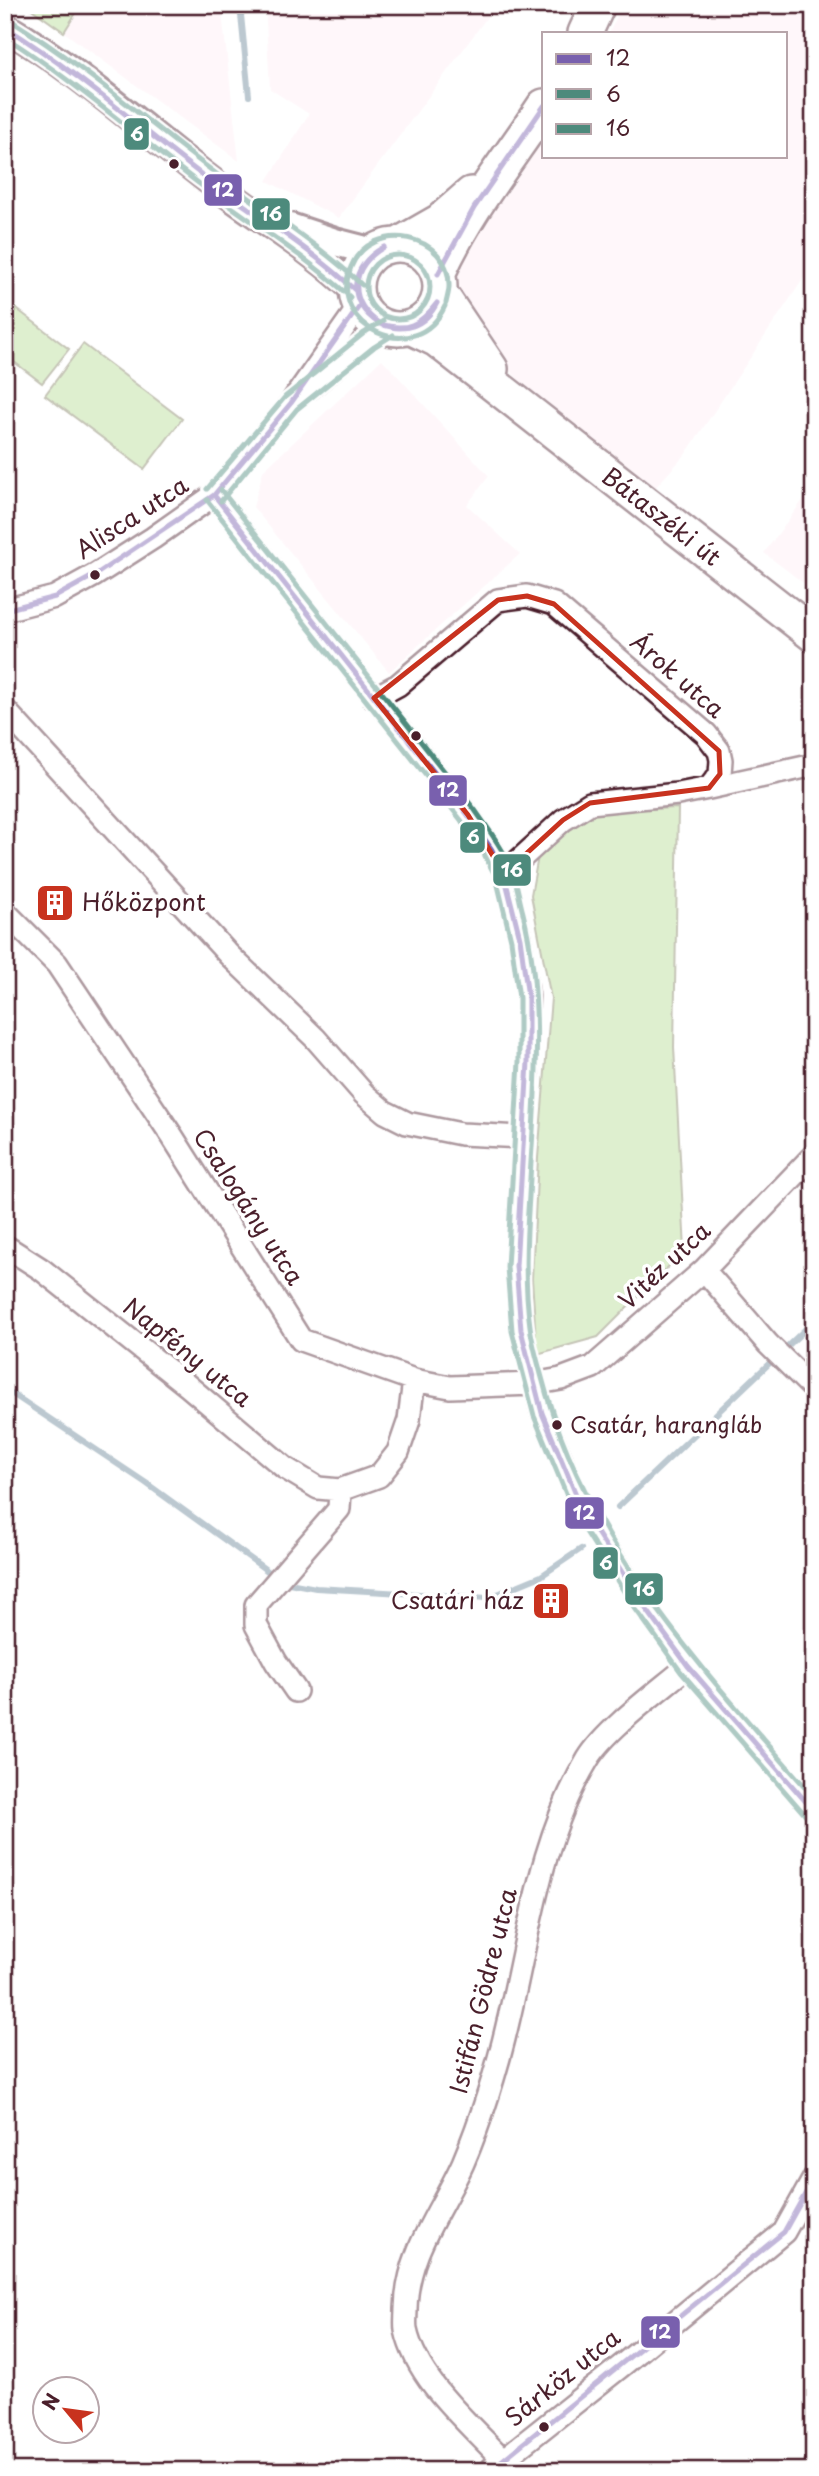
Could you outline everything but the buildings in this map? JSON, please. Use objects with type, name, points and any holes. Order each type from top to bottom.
[{"type":"main road","points":[[584,32],[598,5]]},
{"type":"main road","points":[[399,328],[427,318],[433,311],[439,283],[457,233],[542,109]]},
{"type":"main road","points":[[495,174],[440,221],[386,248],[360,269],[358,298],[371,320],[437,340],[510,396]]},
{"type":"main road","points":[[386,248],[416,248],[430,259],[439,283],[510,396]]},
{"type":"main road","name":"Bátaszéki út","points":[[510,396],[814,635]]},
{"type":"street","points":[[5,27],[63,64],[250,209],[328,265],[358,298]]},
{"type":"street","points":[[250,209],[296,229],[386,248]]},
{"type":"street","name":"Alisca utca","points":[[5,610],[55,597],[153,538],[214,495],[290,403],[358,298]]},
{"type":"street","name":"Alisca utca","points":[[290,403],[369,340],[399,328]]},
{"type":"street","points":[[214,495],[468,816],[492,850],[504,874],[520,938],[528,997],[528,1062],[516,1266],[520,1330],[542,1413],[582,1509],[639,1599],[688,1666],[814,1811]]},
{"type":"street","name":"Árok utca","points":[[374,698],[398,685],[498,600],[527,596],[554,604],[706,734],[719,751],[721,760],[720,774],[709,788]]},
{"type":"street","points":[[5,710],[229,955],[315,1038],[363,1094],[385,1112],[407,1123],[461,1135],[523,1137]]},
{"type":"street","points":[[504,874],[563,820],[590,803],[678,794],[814,765]]},
{"type":"street","name":"Csalogány utca","points":[[5,912],[57,964],[172,1136],[302,1340],[414,1380],[450,1387],[533,1384]]},
{"type":"street","name":"Vitéz utca","points":[[533,1384],[561,1379],[593,1367],[704,1270],[814,1155]]},
{"type":"street","name":"Napfény utca","points":[[5,1246],[52,1277],[285,1468],[318,1488],[340,1490]]},
{"type":"street","points":[[704,1270],[768,1344],[814,1389]]},
{"type":"street","points":[[296,1690],[276,1662],[256,1625],[256,1605],[339,1510],[340,1490],[379,1476],[398,1452],[409,1420],[414,1380]]},
{"type":"street","name":"Istifán Gödre utca","points":[[496,2465],[426,2376],[406,2329],[407,2290],[425,2234],[463,2163],[485,2099],[508,2025],[537,1887],[569,1797],[589,1757],[597,1748],[688,1666]]},
{"type":"street","name":"Sárköz utca","points":[[496,2465],[784,2232],[814,2178]]},
{"type":"highlighted area","points":[[527,596],[554,604],[719,751],[720,774],[709,788],[590,803],[563,820],[504,874],[468,815],[374,698],[498,600]]},
{"type":"shaded area","points":[[81,5],[221,5],[239,161],[64,32]]},
{"type":"shaded area","points":[[265,5],[496,5],[339,218],[267,181],[309,114],[270,89]]},
{"type":"shaded area","points":[[623,5],[814,5],[814,263],[685,455],[653,490],[550,411],[506,367],[457,291],[456,267],[468,239],[505,196],[542,141],[542,158],[788,158],[788,32],[610,32]]},
{"type":"shaded area","points":[[382,359],[489,476],[467,505],[520,554],[389,672],[253,507],[263,471]]},
{"type":"shaded area","points":[[814,485],[814,591],[764,553]]},
{"type":"green space","points":[[26,5],[81,5],[64,32]]},
{"type":"green space","points":[[5,300],[69,349],[42,383],[5,355]]},
{"type":"green space","points":[[83,344],[182,419],[144,469],[45,395]]},
{"type":"green space","points":[[678,808],[674,1047],[685,1250],[598,1337],[537,1354],[532,1279],[538,1158],[551,998],[531,895],[539,851],[598,811]]},
{"type":"waterway","points":[[240,5],[249,96]]},
{"type":"waterway","points":[[618,1507],[814,1321]]},
{"type":"waterway","points":[[5,1389],[146,1483],[269,1572]]},
{"type":"waterway","points":[[289,1583],[316,1588],[488,1598],[541,1576],[581,1549]]},
{"type":"transit line","name":"16","points":[[10,20],[87,73],[362,285]]},
{"type":"transit line","name":"12","points":[[5,27],[81,80],[356,291]]},
{"type":"transit line","name":"6","points":[[5,37],[79,89],[350,297]]},
{"type":"transit line","name":"12","points":[[438,274],[474,208],[542,109]]},
{"type":"transit line","name":"6","points":[[445,306],[432,325],[415,335],[396,337],[378,333],[362,322],[351,307],[347,288],[351,267],[361,252],[375,242],[408,238],[424,244],[437,254],[446,269],[449,287],[446,303]]},
{"type":"transit line","name":"12","points":[[380,324],[361,305],[356,284],[364,264],[384,247]]},
{"type":"transit line","name":"12","points":[[380,324],[362,305],[357,284],[364,264],[384,247]]},
{"type":"transit line","name":"16","points":[[392,255],[404,255],[421,264],[428,275],[430,287],[428,299],[421,310],[404,319],[392,319],[380,314],[371,305],[366,293],[366,281],[371,269],[380,260],[392,255]]},
{"type":"transit line","name":"12","points":[[380,324],[398,327],[412,325],[425,317],[437,303]]},
{"type":"transit line","name":"12","points":[[380,324],[397,328],[413,326],[426,318],[437,303]]},
{"type":"transit line","name":"12","points":[[5,610],[55,597],[95,575],[214,495],[291,403],[360,305]]},
{"type":"transit line","name":"16","points":[[207,489],[285,397],[364,333],[383,321]]},
{"type":"transit line","name":"6","points":[[221,501],[297,409],[393,335]]},
{"type":"transit line","name":"16","points":[[221,490],[475,810],[512,870],[530,948],[536,1018],[537,1053],[526,1245],[528,1310],[536,1356],[560,1435],[586,1493],[617,1548],[652,1601],[730,1701],[814,1797]]},
{"type":"transit line","name":"12","points":[[214,495],[468,815],[492,850],[504,874],[520,938],[528,997],[528,1062],[516,1266],[521,1330],[542,1413],[582,1509],[639,1599],[688,1666],[814,1811]]},
{"type":"transit line","name":"6","points":[[207,500],[461,820],[496,877],[511,940],[519,998],[519,1062],[507,1267],[512,1331],[534,1416],[574,1513],[632,1604],[681,1672],[807,1817]]},
{"type":"transit line","name":"12","points":[[489,2471],[784,2232],[814,2178]]},
{"type":"place","name":"Hőközpont","points":[[55,903]]},
{"type":"place","name":"Csatár, harangláb","points":[[557,1425]]},
{"type":"place","name":"Csatári ház","points":[[551,1601]]}]
